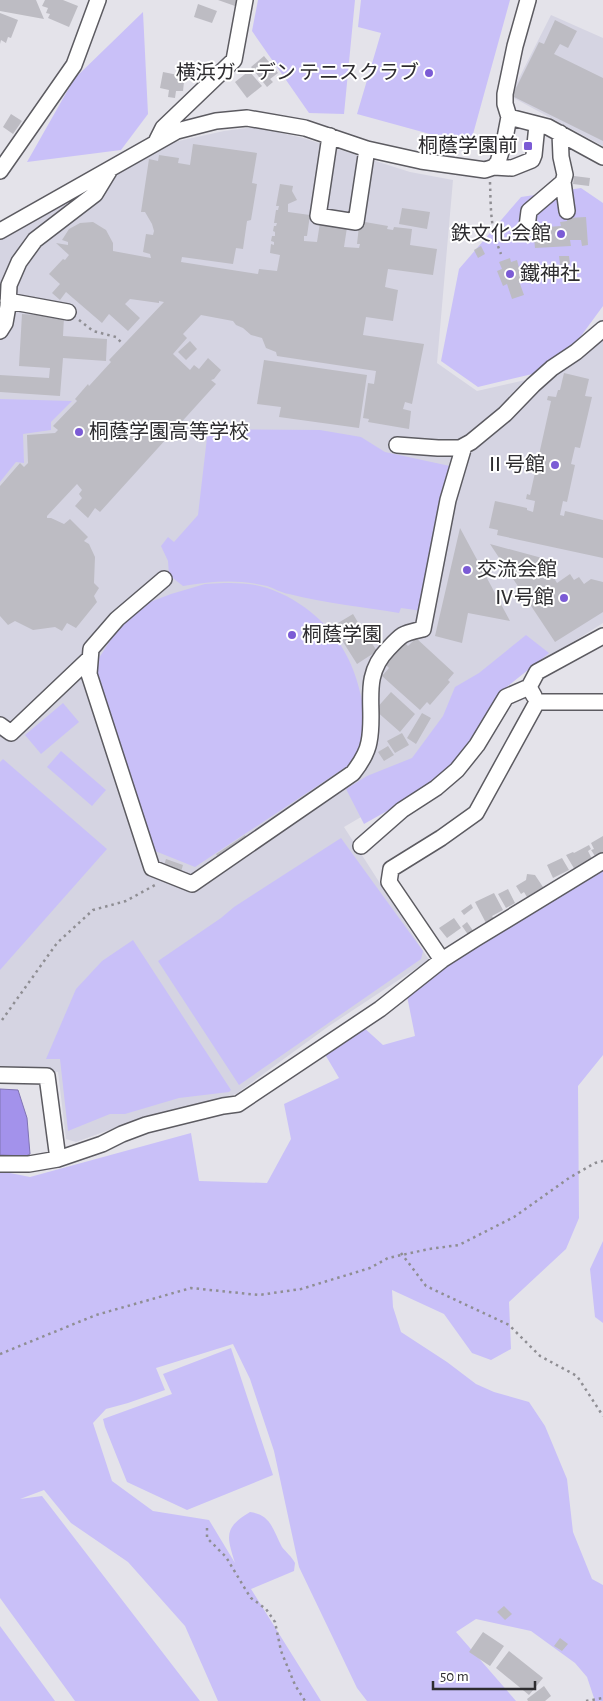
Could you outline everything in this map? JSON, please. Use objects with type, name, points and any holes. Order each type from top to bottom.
[{"type":"street","points":[[0,171],[74,65],[98,0]]},
{"type":"street","points":[[155,144],[163,128],[234,60],[245,0]]},
{"type":"street","points":[[492,168],[498,162],[509,117],[505,94],[515,46],[528,0]]},
{"type":"street","points":[[509,117],[548,127],[603,157]]},
{"type":"street","points":[[0,231],[177,131],[216,121],[247,118],[305,128],[367,148],[421,161],[485,170],[512,168],[532,160],[537,125]]},
{"type":"street","points":[[527,227],[529,211],[563,182],[566,175],[561,157],[560,134]]},
{"type":"street","points":[[330,136],[318,216],[356,222],[367,148]]},
{"type":"street","points":[[0,331],[5,323],[5,307],[9,286],[19,262],[35,240],[95,194],[109,169]]},
{"type":"street","points":[[563,182],[567,211]]},
{"type":"street","points":[[5,307],[68,312]]},
{"type":"street","points":[[397,445],[438,448],[460,448],[464,446],[505,414],[552,368],[576,352],[603,329]]},
{"type":"street","points":[[164,579],[117,619],[91,649],[89,674],[152,868],[192,884],[353,773],[362,762],[369,743],[371,680],[379,658],[403,634],[423,629],[448,500],[464,446]]},
{"type":"street","points":[[361,846],[402,810],[436,788],[457,770],[476,745],[506,697],[529,687],[537,672],[603,636]]},
{"type":"street","points":[[0,725],[11,733],[90,658]]},
{"type":"street","points":[[529,687],[538,702]]},
{"type":"street","points":[[538,702],[603,702]]},
{"type":"street","points":[[442,960],[389,882],[391,869],[441,838],[476,813],[538,702]]},
{"type":"street","points":[[0,1164],[29,1164],[58,1159],[102,1144],[146,1125],[238,1104],[380,1009],[442,960],[603,861]]},
{"type":"street","points":[[0,1075],[48,1076],[58,1159]]},
{"type":"path","points":[[492,168],[491,219],[493,234],[501,254]]},
{"type":"path","points":[[68,312],[93,331],[116,337],[122,343]]},
{"type":"path","points":[[2,1020],[57,943],[93,910],[126,901],[172,876]]},
{"type":"path","points":[[0,1354],[96,1316],[191,1288],[259,1295],[301,1289],[370,1268],[388,1258],[458,1245],[514,1217],[569,1178],[595,1163],[603,1161]]},
{"type":"path","points":[[401,1253],[426,1286],[509,1325],[540,1356],[577,1376],[603,1416]]},
{"type":"path","points":[[207,1528],[207,1538],[226,1557],[251,1598],[266,1609],[275,1622],[281,1651],[304,1701]]},
{"type":"path","points":[[586,1701],[603,1698]]},
{"type":"shaded area","points":[[258,0],[355,0],[344,114],[309,113],[252,31]]},
{"type":"shaded area","name":"横浜ガーデン テニスクラブ","points":[[361,0],[510,0],[470,145],[357,114],[381,33],[358,27]]},
{"type":"shaded area","points":[[143,12],[148,114],[121,150],[27,162],[74,79]]},
{"type":"shaded area","points":[[551,15],[603,38],[603,146],[510,96]]},
{"type":"shaded area","name":"桐蔭学園","points":[[255,127],[303,138],[410,172],[453,180],[437,363],[477,391],[547,375],[596,332],[603,319],[603,623],[492,693],[421,782],[344,827],[429,960],[329,1026],[236,1094],[131,1122],[76,1142],[66,1139],[58,1072],[0,1069],[0,240],[151,152],[174,142],[224,131]]},
{"type":"shaded area","points":[[581,188],[603,203],[603,306],[581,336],[545,371],[478,387],[441,361],[459,269],[521,197]]},
{"type":"shaded area","points":[[0,399],[72,401],[51,422],[51,430],[23,434],[24,463],[16,462],[0,482]]},
{"type":"shaded area","points":[[208,429],[320,430],[361,437],[385,452],[450,466],[422,611],[401,608],[399,613],[330,602],[246,582],[215,582],[183,586],[169,575],[168,561],[161,546],[168,537],[174,542],[198,515]]},
{"type":"shaded area","points":[[205,584],[248,584],[276,591],[303,606],[326,626],[343,649],[354,672],[363,705],[364,723],[361,741],[349,765],[195,867],[155,851],[96,678],[99,658],[118,628],[131,614],[150,602],[171,594]]},
{"type":"shaded area","points":[[526,635],[549,653],[498,694],[462,753],[435,784],[364,824],[346,789],[367,776],[412,758],[443,716],[455,687],[479,673]]},
{"type":"shaded area","points":[[63,703],[79,722],[41,754],[25,735]]},
{"type":"shaded area","points":[[61,751],[106,790],[92,806],[47,767]]},
{"type":"shaded area","points":[[3,759],[107,849],[0,970],[0,762]]},
{"type":"shaded area","points":[[341,838],[423,951],[421,959],[239,1085],[158,961],[234,907]]},
{"type":"shaded area","points":[[603,869],[603,1055],[578,1086],[579,1218],[566,1249],[509,1302],[511,1349],[491,1360],[472,1353],[444,1314],[392,1290],[393,1307],[401,1332],[447,1362],[476,1384],[494,1392],[529,1402],[545,1426],[567,1479],[573,1532],[592,1579],[603,1585],[603,1701],[595,1701],[587,1677],[575,1663],[531,1631],[476,1619],[456,1632],[516,1701],[367,1701],[357,1688],[299,1567],[274,1451],[250,1379],[233,1344],[156,1368],[165,1390],[106,1409],[93,1423],[112,1481],[153,1511],[209,1520],[235,1563],[229,1540],[231,1528],[250,1512],[263,1516],[267,1520],[282,1547],[295,1563],[294,1571],[251,1589],[321,1701],[218,1701],[185,1626],[128,1562],[71,1523],[44,1490],[20,1499],[42,1496],[200,1701],[75,1701],[0,1598],[0,1171],[30,1177],[191,1133],[199,1181],[267,1183],[291,1139],[284,1104],[339,1078],[323,1051],[362,1026],[383,1045],[415,1036],[407,996],[464,941]]},
{"type":"shaded area","points":[[133,940],[231,1090],[229,1092],[179,1098],[125,1114],[110,1114],[68,1131],[60,1059],[46,1059],[76,989],[102,961]]},
{"type":"shaded area","points":[[0,1089],[18,1090],[27,1118],[30,1154],[26,1156],[0,1155]]},
{"type":"shaded area","points":[[603,1241],[603,1323],[595,1317],[590,1269]]},
{"type":"shaded area","points":[[231,1348],[273,1475],[187,1510],[127,1482],[103,1419],[172,1394],[163,1374]]},
{"type":"shaded area","points":[[0,1626],[55,1701],[0,1701]]},
{"type":"building","points":[[0,0],[36,0],[44,19],[0,11]]},
{"type":"building","points":[[45,0],[63,0],[78,6],[69,27],[48,18],[50,14],[46,13],[48,8],[42,6]]},
{"type":"building","points":[[218,0],[237,0],[235,6]]},
{"type":"building","points":[[198,4],[217,11],[212,23],[194,17]]},
{"type":"building","points":[[0,13],[18,20],[11,38],[8,37],[6,43],[1,40],[0,44]]},
{"type":"building","points":[[555,20],[577,31],[568,48],[560,44],[554,54],[603,78],[603,141],[512,96],[539,42],[544,44]]},
{"type":"building","points":[[264,56],[278,73],[270,79],[273,82],[267,87],[251,67]]},
{"type":"building","points":[[249,71],[262,86],[247,98],[235,82]]},
{"type":"building","points":[[163,72],[183,76],[183,91],[176,91],[175,98],[168,97],[169,90],[160,88]]},
{"type":"building","points":[[11,114],[22,121],[13,134],[3,127]]},
{"type":"building","points":[[193,144],[257,153],[252,183],[257,184],[251,220],[247,221],[243,249],[236,248],[233,264],[182,257],[181,262],[258,274],[259,269],[277,271],[280,255],[270,253],[271,244],[274,245],[274,242],[271,241],[272,236],[275,236],[273,231],[277,223],[274,223],[276,210],[278,210],[279,206],[276,206],[280,184],[293,186],[292,191],[297,200],[288,204],[288,212],[310,215],[307,236],[304,236],[304,241],[317,242],[321,216],[326,217],[327,210],[344,212],[343,220],[348,221],[344,247],[359,248],[360,244],[357,244],[359,226],[364,227],[365,222],[388,226],[387,229],[393,230],[394,227],[412,229],[410,245],[437,249],[433,275],[388,269],[385,287],[398,290],[393,321],[366,317],[363,335],[424,344],[412,404],[405,402],[403,409],[411,411],[409,429],[368,422],[369,419],[363,418],[368,383],[374,384],[376,371],[277,356],[276,352],[266,348],[262,338],[251,335],[233,321],[201,315],[183,334],[187,338],[173,354],[190,370],[194,365],[199,369],[208,358],[221,370],[211,380],[216,384],[100,512],[95,508],[88,518],[75,506],[82,498],[79,494],[82,490],[77,484],[47,516],[47,518],[64,524],[70,519],[88,537],[84,541],[89,544],[95,557],[94,583],[99,588],[94,596],[97,602],[76,628],[67,623],[62,631],[55,627],[33,630],[15,621],[8,625],[0,616],[0,486],[20,463],[24,467],[28,463],[27,435],[55,433],[58,430],[53,426],[77,401],[75,399],[88,384],[89,386],[111,362],[109,360],[164,302],[130,299],[125,304],[140,318],[128,331],[109,314],[102,323],[66,292],[60,300],[52,293],[60,284],[49,274],[69,255],[56,243],[68,245],[68,242],[62,240],[69,229],[80,223],[93,222],[106,230],[113,243],[113,251],[151,258],[150,254],[143,252],[146,234],[153,235],[154,231],[145,212],[141,212],[149,159],[158,161],[159,155],[179,158],[178,163],[190,165]]},
{"type":"building","points":[[574,176],[590,178],[589,186],[573,184]]},
{"type":"building","points":[[402,208],[430,212],[427,229],[399,224]]},
{"type":"building","name":"鉄文化会館","points":[[586,217],[588,245],[582,246],[581,240],[570,240],[571,246],[535,248],[533,228],[561,226],[560,222],[567,221],[567,218]]},
{"type":"building","points":[[481,246],[485,254],[478,258],[474,250]]},
{"type":"building","points":[[559,256],[569,256],[570,264],[560,265]]},
{"type":"building","points":[[510,258],[511,262],[517,260],[522,279],[519,281],[524,295],[512,299],[507,284],[503,286],[497,271],[502,269],[499,262]]},
{"type":"building","points":[[22,314],[64,317],[63,336],[107,339],[106,361],[63,358],[60,396],[0,392],[0,375],[49,378],[50,368],[19,366]]},
{"type":"building","points":[[190,341],[197,349],[186,360],[178,352]]},
{"type":"building","points":[[264,360],[367,375],[359,428],[279,417],[281,407],[257,404]]},
{"type":"building","name":"Ⅱ号館","points":[[564,373],[589,379],[585,396],[592,397],[580,448],[575,447],[571,464],[575,465],[567,502],[563,501],[560,515],[564,516],[565,511],[603,520],[603,558],[497,535],[498,530],[489,528],[495,501],[527,508],[527,510],[533,512],[535,501],[526,499],[527,494],[530,495],[551,401],[547,400],[548,396],[556,397],[558,390],[560,390]]},
{"type":"building","name":"交流会館","points":[[460,528],[510,621],[468,613],[462,643],[435,636]]},
{"type":"building","name":"Ⅳ号館","points":[[490,544],[542,558],[557,583],[570,574],[574,580],[579,577],[584,584],[591,579],[603,582],[603,612],[555,642]]},
{"type":"building","points":[[353,614],[359,624],[356,626],[365,641],[369,639],[377,651],[357,664],[333,626]]},
{"type":"building","points":[[416,638],[454,673],[448,680],[450,682],[430,705],[427,702],[420,710],[382,676],[389,668],[385,664],[404,642],[408,646]]},
{"type":"building","points":[[391,692],[415,714],[400,732],[375,710]]},
{"type":"building","points":[[422,713],[431,718],[416,744],[407,738]]},
{"type":"building","points":[[402,733],[409,745],[395,753],[387,741]]},
{"type":"building","points":[[388,746],[394,755],[384,761],[378,752]]},
{"type":"building","points":[[245,835],[247,839],[219,858],[216,854]]},
{"type":"building","points":[[603,836],[603,852],[595,856],[591,850],[594,849],[591,843]]},
{"type":"building","points":[[589,845],[591,849],[588,851],[592,859],[575,870],[566,855]]},
{"type":"building","points":[[562,858],[569,870],[553,878],[547,865]]},
{"type":"building","points":[[166,859],[183,865],[180,875],[163,869]]},
{"type":"building","points":[[527,874],[535,875],[543,887],[527,897],[524,892],[521,894],[516,886],[526,880]]},
{"type":"building","points":[[508,889],[515,903],[506,908],[498,894]]},
{"type":"building","points":[[494,893],[503,910],[492,916],[494,919],[486,923],[475,902]]},
{"type":"building","points":[[471,904],[473,908],[464,915],[461,911]]},
{"type":"building","points":[[454,918],[461,928],[447,938],[439,928]]},
{"type":"building","points":[[467,922],[474,932],[469,936],[462,926]]},
{"type":"building","points":[[504,1606],[512,1614],[505,1620],[497,1612]]},
{"type":"building","points":[[483,1632],[504,1646],[490,1666],[469,1652]]},
{"type":"building","points":[[560,1638],[568,1644],[562,1651],[554,1646]]},
{"type":"building","points":[[509,1651],[543,1678],[529,1695],[496,1668]]},
{"type":"building","points":[[544,1686],[551,1696],[545,1701],[528,1701],[527,1699]]},
{"type":"place","name":"横浜ガーデン テニスクラブ","points":[[429,73]]},
{"type":"place","name":"桐蔭学園前","points":[[528,146]]},
{"type":"place","name":"鉄文化会館","points":[[561,234]]},
{"type":"place","name":"鐵神社","points":[[510,274]]},
{"type":"place","name":"桐蔭学園高等学校","points":[[79,432]]},
{"type":"place","name":"Ⅱ号館","points":[[555,465]]},
{"type":"place","name":"交流会館","points":[[467,570]]},
{"type":"place","name":"Ⅳ号館","points":[[564,598]]},
{"type":"place","name":"桐蔭学園","points":[[292,635]]}]
